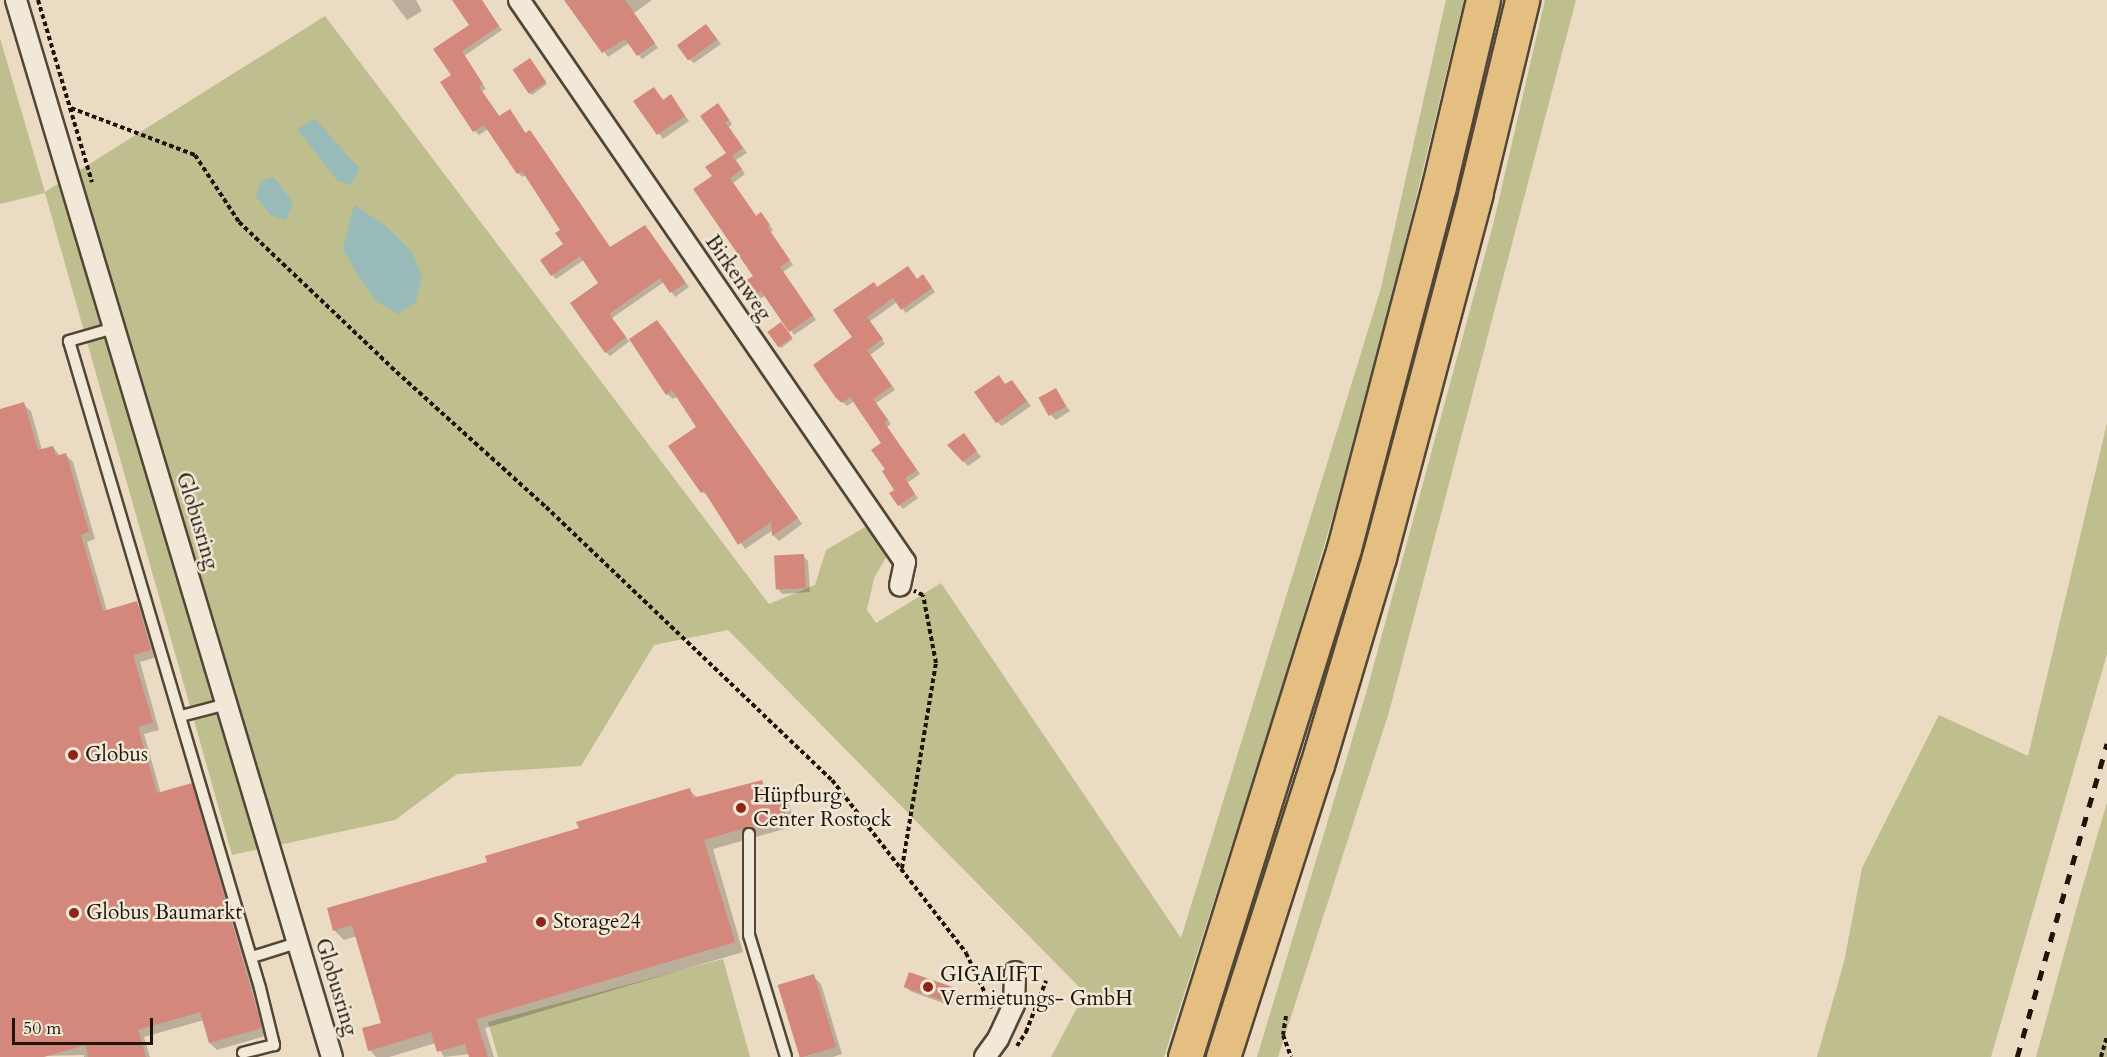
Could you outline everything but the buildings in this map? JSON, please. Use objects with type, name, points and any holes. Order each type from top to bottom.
[{"type":"highway","points":[[1185,1057],[1281,759],[1344,548],[1439,186],[1483,0]]},
{"type":"highway","points":[[1223,1057],[1314,776],[1379,557],[1475,195],[1522,0]]},
{"type":"street","name":"Globusring","points":[[16,0],[332,1057]]},
{"type":"street","name":"Birkenweg","points":[[519,0],[905,562],[900,585]]},
{"type":"street","points":[[985,1057],[998,1039],[1014,1005],[1015,972]]},
{"type":"lane","points":[[114,328],[69,341],[252,957],[274,1045],[243,1053]]},
{"type":"lane","points":[[181,716],[227,704]]},
{"type":"lane","points":[[749,834],[749,935],[786,1057]]},
{"type":"lane","points":[[252,957],[297,943]]},
{"type":"path","points":[[71,108],[195,155],[239,222],[787,735],[832,780],[966,953],[992,1003]]},
{"type":"path","points":[[900,585],[923,595],[936,663],[902,869]]},
{"type":"path","points":[[1286,1016],[1283,1035],[1291,1057]]},
{"type":"path","points":[[2101,1057],[2107,1035]]},
{"type":"shaded area","points":[[1446,0],[1464,0],[1393,293],[1338,499],[1279,697],[1164,1057],[1051,1057],[1085,993],[728,630],[654,645],[581,766],[457,774],[395,820],[232,855],[45,193],[0,204],[0,38],[45,192],[325,16],[769,604],[815,585],[826,550],[867,526],[888,554],[874,578],[867,610],[876,623],[941,583],[1181,938],[1381,288]]},
{"type":"shaded area","points":[[1545,0],[1576,0],[1389,712],[1278,1057],[1257,1057],[1367,690],[1493,225]]},
{"type":"shaded area","points":[[2107,423],[2107,654],[1991,1057],[1817,1057],[1844,962],[1862,868],[1939,715],[2028,756]]},
{"type":"shaded area","points":[[2107,802],[2107,1057],[2036,1057],[2079,899]]},
{"type":"shaded area","points":[[723,959],[750,1057],[498,1057],[488,1022]]},
{"type":"water","points":[[315,119],[359,168],[351,185],[337,180],[297,129]]},
{"type":"water","points":[[274,177],[293,203],[286,220],[271,215],[256,197],[261,181]]},
{"type":"water","points":[[354,205],[386,226],[411,251],[422,276],[416,302],[398,314],[377,302],[358,276],[343,248]]},
{"type":"railway","points":[[2017,1057],[2107,744]]},
{"type":"place","name":"Globus","points":[[73,755]]},
{"type":"place","name":"Hüpfburg Center Rostock","points":[[741,808]]},
{"type":"place","name":"Globus Baumarkt","points":[[74,913]]},
{"type":"place","name":"Storage24","points":[[541,922]]},
{"type":"place","name":"GIGALIFT Vermietungs- GmbH","points":[[928,987]]}]
